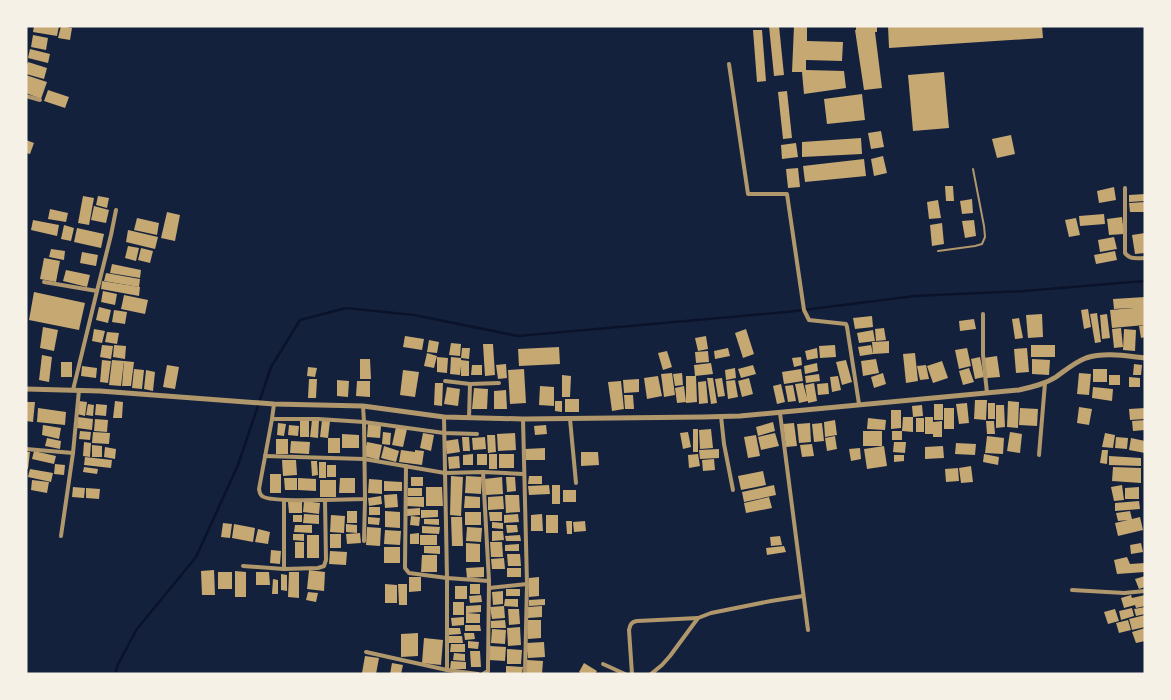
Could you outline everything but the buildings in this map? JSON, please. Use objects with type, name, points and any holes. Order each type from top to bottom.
[{"type":"street","points":[[729,64],[748,194],[787,194],[804,310],[809,320],[846,324],[859,404]]},
{"type":"street","points":[[26,96],[40,100]]},
{"type":"street","points":[[1125,188],[1126,253],[1133,258],[1145,258]]},
{"type":"street","points":[[61,536],[73,453],[76,390],[116,210]]},
{"type":"street","points":[[44,282],[97,291]]},
{"type":"street","points":[[983,314],[983,355],[987,392]]},
{"type":"street","points":[[26,389],[76,390],[272,404],[362,406],[444,418],[570,419],[721,416],[780,413],[1019,390],[1045,383],[1087,358],[1099,355],[1145,358]]},
{"type":"street","points":[[445,381],[470,384],[499,383]]},
{"type":"street","points":[[1039,455],[1045,383]]},
{"type":"street","points":[[469,418],[470,384]]},
{"type":"street","points":[[272,404],[272,419],[259,489],[261,496],[284,500],[365,499]]},
{"type":"street","points":[[362,406],[364,422],[364,541]]},
{"type":"street","points":[[780,413],[808,630]]},
{"type":"street","points":[[721,416],[724,444],[733,490]]},
{"type":"street","points":[[444,418],[447,670]]},
{"type":"street","points":[[272,419],[364,422],[444,433],[477,434]]},
{"type":"street","points":[[523,419],[527,584],[525,674]]},
{"type":"street","points":[[570,419],[576,484]]},
{"type":"street","points":[[26,449],[73,453]]},
{"type":"street","points":[[265,456],[364,459],[445,473],[523,474]]},
{"type":"street","points":[[406,466],[405,568],[409,573],[489,581]]},
{"type":"street","points":[[483,472],[490,588],[488,671],[483,674]]},
{"type":"street","points":[[284,500],[284,569]]},
{"type":"street","points":[[243,566],[284,569],[318,568],[324,566],[326,563],[325,500]]},
{"type":"street","points":[[490,588],[527,584]]},
{"type":"street","points":[[1072,590],[1124,593],[1145,591]]},
{"type":"street","points":[[632,674],[629,630],[632,622],[698,618],[711,613],[804,596]]},
{"type":"street","points":[[651,674],[670,656],[698,618]]},
{"type":"street","points":[[366,652],[447,670],[478,674]]},
{"type":"street","points":[[603,664],[625,674]]},
{"type":"lane","points":[[938,251],[976,246],[982,244],[985,237],[973,169]]},
{"type":"waterway","points":[[115,674],[118,664],[137,629],[196,557],[238,465],[271,367],[300,320],[346,308],[414,315],[518,336],[787,312],[915,296],[1024,291],[1145,281]]}]
